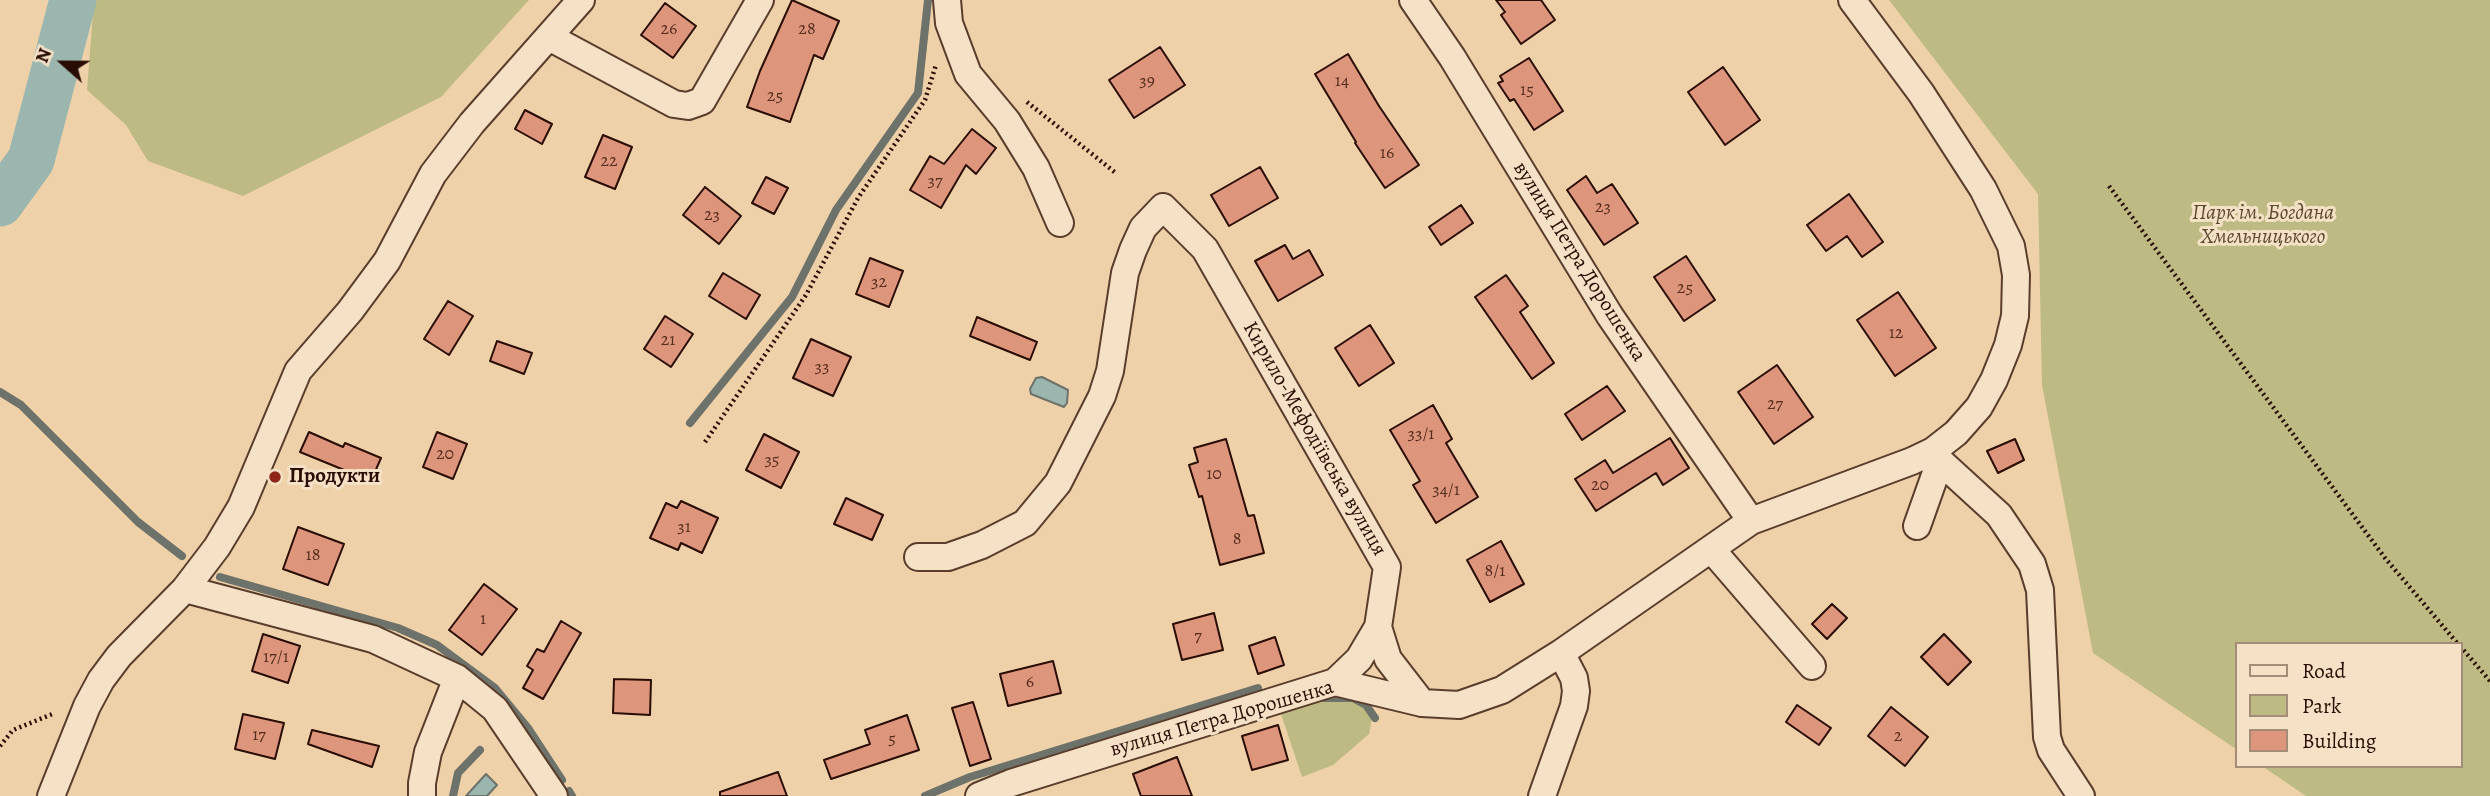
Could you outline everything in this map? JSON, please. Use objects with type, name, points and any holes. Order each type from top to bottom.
[{"type":"street","points":[[51,796],[87,706],[101,680],[119,656],[185,589],[217,547],[241,507],[298,371],[350,311],[387,261],[433,174],[471,122],[581,0]]},
{"type":"street","points":[[549,37],[674,104],[688,106],[702,102],[760,0]]},
{"type":"street","points":[[947,0],[949,23],[968,74],[1014,133],[1036,168],[1060,223]]},
{"type":"street","name":"вулиця Петра Дорошенка","points":[[1413,0],[1452,57],[1610,316],[1751,521]]},
{"type":"street","name":"вулиця Петра Дорошенка","points":[[979,796],[1011,783],[1335,682],[1422,703],[1459,705],[1502,690],[1561,653],[1751,521],[1936,456],[1979,407],[1994,380],[2008,345],[2015,316],[2016,275],[2011,246],[1983,189],[1921,93],[1852,0]]},
{"type":"street","name":"Кирило-Мефодіївська вулиця","points":[[918,557],[948,557],[982,545],[1025,523],[1058,483],[1102,396],[1110,371],[1125,273],[1133,250],[1143,228],[1163,207],[1205,249],[1387,567],[1378,627],[1359,659],[1335,682]]},
{"type":"street","points":[[1917,526],[1936,456],[1998,515],[2021,545],[2032,564],[2040,590],[2047,737],[2051,751],[2081,796]]},
{"type":"street","points":[[1712,550],[1812,666]]},
{"type":"street","points":[[185,589],[373,639],[457,678],[495,709],[554,796]]},
{"type":"street","points":[[1378,627],[1388,659],[1422,703]]},
{"type":"street","points":[[1542,796],[1575,699],[1574,678],[1561,653]]},
{"type":"street","points":[[422,796],[428,752],[457,678]]},
{"type":"path","points":[[705,442],[806,295],[858,198],[925,100],[937,62]]},
{"type":"path","points":[[1020,97],[1117,174]]},
{"type":"path","points":[[2109,186],[2385,558],[2456,642]]},
{"type":"path","points":[[2462,648],[2490,681]]},
{"type":"path","points":[[0,746],[13,730],[56,713],[87,706]]},
{"type":"green space","points":[[94,0],[529,0],[441,97],[243,196],[148,161],[126,125],[87,90]]},
{"type":"green space","name":"Парк ім. Богдана Хмельницького","points":[[1889,0],[2490,0],[2490,796],[2306,796],[2265,768],[2462,768],[2462,642],[2234,642],[2234,748],[2093,653],[2042,385],[2038,194]]},
{"type":"green space","points":[[1331,699],[1364,706],[1372,719],[1369,734],[1333,765],[1302,777],[1280,711]]},
{"type":"water","points":[[1042,377],[1068,390],[1064,407],[1031,394],[1030,389],[1036,378]]},
{"type":"water","points":[[486,774],[497,785],[487,796],[466,796]]},
{"type":"building","points":[[792,0],[839,21],[823,59],[814,55],[790,122],[747,107]]},
{"type":"building","points":[[1496,0],[1541,0],[1555,20],[1521,44],[1501,15],[1505,12]]},
{"type":"building","points":[[665,3],[696,26],[673,58],[641,35]]},
{"type":"building","points":[[1160,47],[1185,85],[1134,118],[1109,80]]},
{"type":"building","points":[[1348,54],[1419,165],[1385,188],[1315,74]]},
{"type":"building","points":[[1529,58],[1563,111],[1534,130],[1514,99],[1510,101],[1498,83],[1503,81],[1500,76]]},
{"type":"building","points":[[1723,67],[1760,120],[1725,145],[1688,92]]},
{"type":"building","points":[[525,110],[552,124],[542,144],[515,129]]},
{"type":"building","points":[[972,129],[996,148],[976,174],[966,165],[941,208],[910,190],[930,156],[944,164]]},
{"type":"building","points":[[603,135],[632,147],[615,189],[585,177]]},
{"type":"building","points":[[1260,167],[1278,198],[1229,226],[1211,195]]},
{"type":"building","points":[[1586,176],[1597,193],[1612,184],[1638,223],[1604,245],[1567,190]]},
{"type":"building","points":[[766,177],[788,188],[774,214],[752,203]]},
{"type":"building","points":[[705,187],[741,216],[719,244],[683,215]]},
{"type":"building","points":[[1849,194],[1883,242],[1862,257],[1847,236],[1826,251],[1807,225]]},
{"type":"building","points":[[1461,205],[1473,223],[1441,245],[1429,227]]},
{"type":"building","points":[[1285,245],[1293,259],[1309,250],[1323,275],[1278,301],[1255,261]]},
{"type":"building","points":[[1686,256],[1715,300],[1684,321],[1654,277]]},
{"type":"building","points":[[870,258],[903,271],[889,307],[856,294]]},
{"type":"building","points":[[723,273],[760,295],[746,319],[709,296]]},
{"type":"building","points":[[1506,275],[1528,306],[1520,312],[1554,363],[1532,379],[1475,297]]},
{"type":"building","points":[[1898,292],[1936,348],[1895,376],[1857,320]]},
{"type":"building","points":[[448,301],[473,316],[449,355],[424,339]]},
{"type":"building","points":[[665,316],[693,334],[671,367],[644,349]]},
{"type":"building","points":[[977,317],[1037,342],[1030,360],[970,336]]},
{"type":"building","points":[[1370,325],[1394,363],[1359,386],[1335,348]]},
{"type":"building","points":[[811,339],[851,357],[833,396],[793,378]]},
{"type":"building","points":[[497,341],[532,353],[524,374],[490,361]]},
{"type":"building","points":[[1777,365],[1813,417],[1774,444],[1738,392]]},
{"type":"building","points":[[1607,386],[1625,411],[1582,440],[1565,414]]},
{"type":"building","points":[[1433,405],[1452,439],[1446,443],[1478,497],[1436,523],[1413,485],[1420,481],[1390,430]]},
{"type":"building","points":[[309,432],[343,447],[345,443],[381,458],[371,481],[300,452]]},
{"type":"building","points":[[437,432],[467,444],[453,479],[423,467]]},
{"type":"building","points":[[764,434],[799,452],[781,488],[746,470]]},
{"type":"building","points":[[1670,438],[1689,468],[1663,485],[1656,473],[1596,511],[1575,479],[1605,460],[1613,473]]},
{"type":"building","points":[[1226,439],[1248,516],[1254,515],[1264,553],[1220,565],[1202,496],[1199,497],[1189,465],[1198,462],[1194,448]]},
{"type":"building","points":[[2015,439],[2024,460],[1998,473],[1987,451]]},
{"type":"building","points":[[846,498],[883,515],[872,540],[834,524]]},
{"type":"building","points":[[681,501],[718,518],[702,553],[681,543],[678,550],[650,538],[666,503],[677,508]]},
{"type":"building","points":[[298,527],[344,544],[328,585],[283,569]]},
{"type":"building","points":[[1501,541],[1524,584],[1490,602],[1467,560]]},
{"type":"building","points":[[484,584],[517,609],[482,655],[449,630]]},
{"type":"building","points":[[1832,604],[1847,618],[1827,639],[1812,624]]},
{"type":"building","points":[[1214,613],[1223,650],[1182,660],[1173,624]]},
{"type":"building","points":[[561,621],[581,633],[543,699],[523,688],[533,670],[527,666],[537,649],[544,652]]},
{"type":"building","points":[[263,634],[300,646],[288,683],[252,671]]},
{"type":"building","points":[[1944,634],[1971,662],[1948,685],[1921,657]]},
{"type":"building","points":[[1275,637],[1284,665],[1258,674],[1249,646]]},
{"type":"building","points":[[1053,661],[1061,693],[1008,706],[1000,674]]},
{"type":"building","points":[[614,679],[651,680],[650,715],[613,713]]},
{"type":"building","points":[[973,702],[991,759],[970,766],[952,708]]},
{"type":"building","points":[[1797,705],[1831,728],[1819,745],[1786,722]]},
{"type":"building","points":[[1891,707],[1928,737],[1905,766],[1868,736]]},
{"type":"building","points":[[243,714],[284,723],[275,759],[235,749]]},
{"type":"building","points":[[907,715],[919,750],[831,779],[824,760],[870,744],[865,730]]},
{"type":"building","points":[[1278,725],[1288,760],[1252,770],[1242,736]]},
{"type":"building","points":[[312,730],[379,746],[372,767],[308,744]]},
{"type":"building","points":[[1177,757],[1192,796],[1141,796],[1133,774]]},
{"type":"building","points":[[778,772],[787,796],[720,796],[720,792]]},
{"type":"waterway","points":[[0,203],[31,160],[73,0]]},
{"type":"waterway","points":[[690,423],[792,297],[836,210],[918,93],[928,0]]},
{"type":"waterway","points":[[0,392],[21,405],[138,522],[182,556]]},
{"type":"waterway","points":[[220,577],[398,628],[437,645],[495,688],[528,728],[562,780]]},
{"type":"waterway","points":[[925,796],[970,777],[1258,688]]},
{"type":"waterway","points":[[1324,698],[1353,698],[1366,705],[1375,718]]},
{"type":"waterway","points":[[453,796],[458,773],[480,750]]},
{"type":"waterway","points":[[569,791],[572,796]]},
{"type":"place","name":"Продукти","points":[[275,477]]}]
